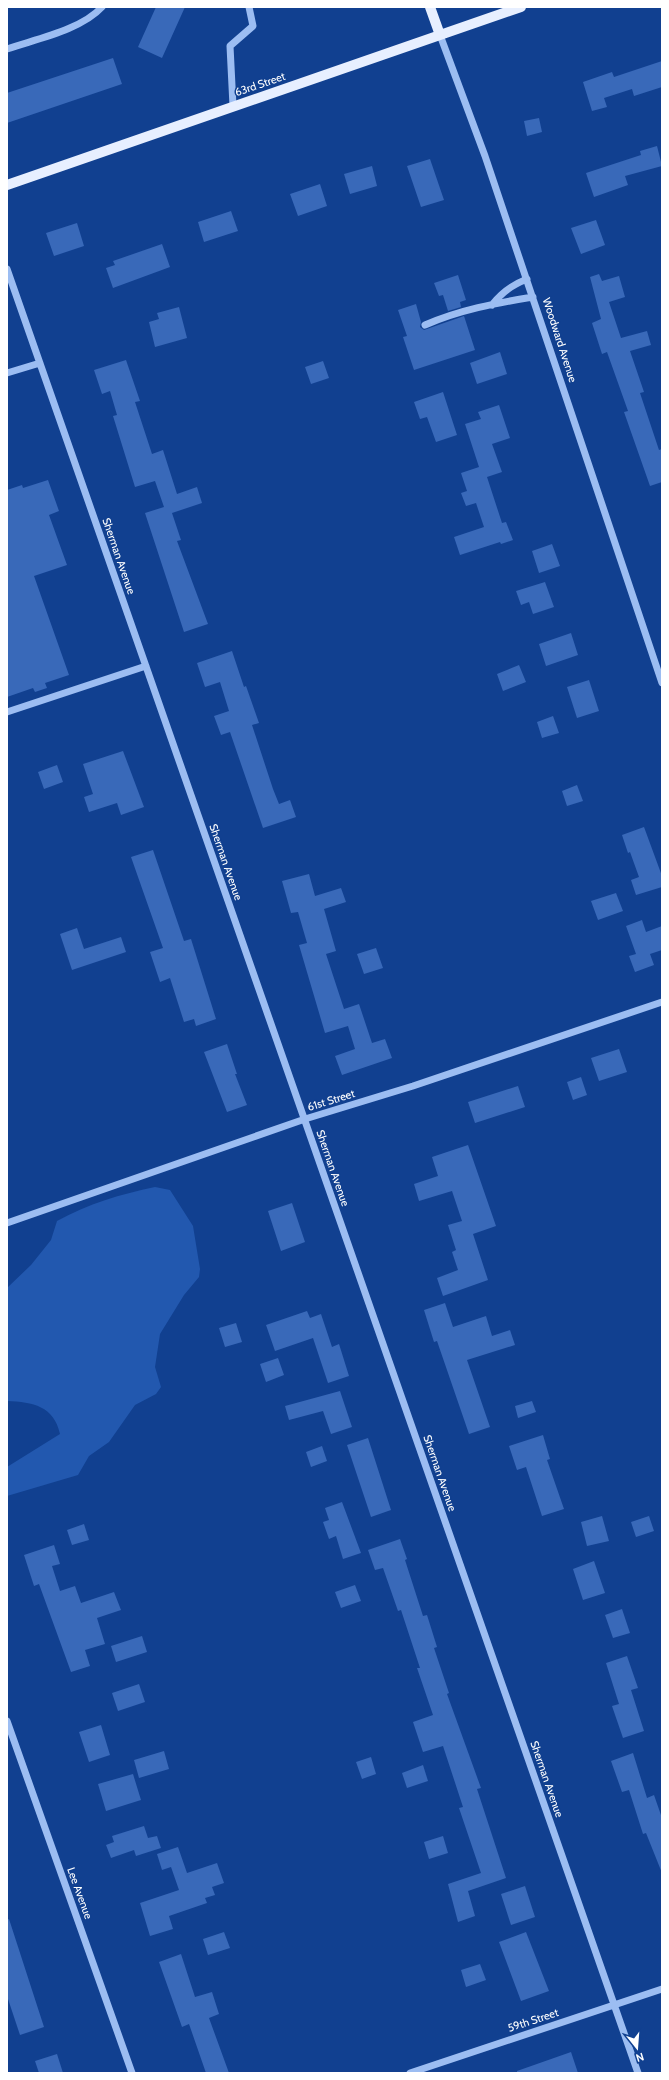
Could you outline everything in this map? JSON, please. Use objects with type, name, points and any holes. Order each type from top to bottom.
[{"type":"main road","name":"Woodward Avenue","points":[[430,7],[440,35]]},
{"type":"main road","name":"63rd Street","points":[[7,185],[521,7]]},
{"type":"street","points":[[7,49],[79,24],[95,14],[102,7]]},
{"type":"street","points":[[233,106],[230,46],[253,26],[249,7]]},
{"type":"street","name":"Woodward Avenue","points":[[440,35],[485,156],[662,683]]},
{"type":"street","name":"Sherman Avenue","points":[[7,270],[10,286],[40,363],[638,2073]]},
{"type":"street","points":[[492,305],[500,294],[526,279]]},
{"type":"street","points":[[425,324],[441,318],[492,305],[533,297]]},
{"type":"street","points":[[7,373],[40,363]]},
{"type":"street","points":[[7,712],[146,666]]},
{"type":"street","name":"61st Street","points":[[7,1223],[305,1119],[413,1086],[662,1002]]},
{"type":"street","name":"Lee Avenue","points":[[7,1721],[132,2073]]},
{"type":"street","name":"59th Street","points":[[410,2073],[662,1989]]},
{"type":"shaded area","points":[[155,1187],[170,1190],[193,1226],[200,1269],[199,1277],[184,1295],[160,1334],[155,1367],[161,1387],[156,1394],[135,1405],[109,1442],[89,1456],[78,1475],[7,1496],[7,1467],[60,1434],[53,1417],[41,1407],[34,1404],[7,1401],[7,1288],[31,1265],[51,1240],[57,1221],[105,1200]]},
{"type":"building","points":[[156,7],[185,7],[162,58],[138,47]]},
{"type":"building","points":[[113,58],[122,84],[7,123],[7,93]]},
{"type":"building","points":[[662,61],[662,87],[634,96],[632,89],[604,98],[607,107],[592,111],[583,82],[612,72],[614,77]]},
{"type":"building","points":[[539,118],[542,132],[527,136],[524,121]]},
{"type":"building","points":[[657,146],[662,166],[625,176],[628,185],[594,197],[586,173],[641,155],[640,151]]},
{"type":"building","points":[[430,159],[444,200],[421,207],[407,166]]},
{"type":"building","points":[[372,166],[377,186],[350,194],[344,174]]},
{"type":"building","points":[[320,184],[327,206],[298,216],[290,194]]},
{"type":"building","points":[[231,211],[238,231],[204,242],[198,222]]},
{"type":"building","points":[[596,220],[605,245],[581,254],[571,228]]},
{"type":"building","points":[[77,223],[84,246],[54,256],[46,233]]},
{"type":"building","points":[[162,244],[170,267],[113,288],[106,268],[115,265],[113,261]]},
{"type":"building","points":[[599,274],[602,281],[619,276],[625,297],[609,302],[621,338],[647,331],[651,345],[630,351],[644,392],[640,393],[659,450],[662,449],[662,482],[650,486],[624,412],[628,411],[607,352],[602,354],[592,323],[601,319],[590,277]]},
{"type":"building","points":[[458,275],[466,300],[460,302],[461,307],[448,311],[443,295],[439,296],[434,283]]},
{"type":"building","points":[[416,304],[421,322],[420,327],[424,330],[464,316],[475,350],[414,370],[403,337],[407,336],[398,310]]},
{"type":"building","points":[[179,307],[187,338],[155,347],[149,322],[159,319],[157,313]]},
{"type":"building","points":[[500,352],[507,374],[477,384],[470,363]]},
{"type":"building","points":[[126,360],[140,401],[135,402],[152,454],[163,450],[177,494],[197,487],[202,503],[172,513],[181,540],[177,541],[208,624],[184,632],[145,513],[164,507],[155,481],[135,487],[113,416],[117,415],[110,391],[102,394],[94,370]]},
{"type":"building","points":[[323,361],[329,378],[311,384],[305,367]]},
{"type":"building","points":[[443,392],[457,435],[436,442],[427,417],[420,419],[414,402]]},
{"type":"building","points":[[499,405],[510,438],[492,444],[502,472],[487,477],[502,523],[506,522],[513,540],[501,544],[500,542],[460,555],[454,537],[484,527],[476,503],[466,506],[461,493],[467,491],[461,473],[479,467],[465,424],[481,419],[478,412]]},
{"type":"building","points":[[48,480],[59,511],[49,515],[67,565],[34,576],[69,675],[45,683],[47,688],[35,692],[33,688],[7,697],[7,490],[22,485],[23,488]]},
{"type":"building","points":[[552,544],[560,566],[539,573],[532,551]]},
{"type":"building","points":[[545,582],[554,607],[533,614],[529,602],[521,605],[516,591]]},
{"type":"building","points":[[571,633],[578,655],[546,666],[539,644]]},
{"type":"building","points":[[232,651],[244,687],[246,686],[259,723],[252,725],[273,789],[279,804],[290,800],[296,817],[263,828],[230,732],[221,735],[214,716],[229,711],[220,682],[205,687],[197,663]]},
{"type":"building","points":[[519,665],[526,682],[503,691],[497,674]]},
{"type":"building","points":[[589,680],[599,711],[577,718],[567,687]]},
{"type":"building","points":[[553,716],[559,733],[542,738],[537,722]]},
{"type":"building","points":[[123,751],[144,807],[121,815],[117,803],[89,812],[84,797],[93,794],[83,764]]},
{"type":"building","points":[[57,765],[63,782],[44,789],[38,772]]},
{"type":"building","points":[[577,785],[583,801],[567,806],[562,791]]},
{"type":"building","points":[[644,827],[662,876],[662,887],[636,895],[631,880],[639,877],[622,835]]},
{"type":"building","points":[[153,850],[184,941],[191,939],[216,1019],[196,1026],[194,1019],[184,1022],[170,978],[160,982],[150,952],[163,948],[131,857]]},
{"type":"building","points":[[309,874],[315,896],[341,888],[346,902],[324,909],[336,951],[326,954],[344,1009],[359,1004],[372,1043],[385,1039],[392,1058],[342,1075],[335,1056],[355,1049],[348,1026],[325,1033],[299,945],[307,943],[298,912],[291,913],[282,881]]},
{"type":"building","points":[[616,893],[623,911],[598,920],[591,901]]},
{"type":"building","points":[[642,920],[646,932],[662,926],[662,950],[650,954],[654,965],[635,972],[629,956],[636,954],[626,926]]},
{"type":"building","points":[[77,928],[84,949],[121,937],[126,952],[72,970],[60,934]]},
{"type":"building","points":[[376,948],[383,968],[364,974],[357,954]]},
{"type":"building","points":[[227,1044],[237,1074],[235,1074],[247,1105],[227,1112],[204,1052]]},
{"type":"building","points":[[619,1049],[627,1072],[599,1081],[591,1058]]},
{"type":"building","points":[[581,1077],[587,1095],[573,1100],[567,1082]]},
{"type":"building","points":[[518,1086],[525,1107],[475,1123],[468,1102]]},
{"type":"building","points":[[468,1145],[496,1226],[473,1234],[488,1280],[443,1296],[437,1278],[458,1270],[452,1252],[456,1250],[448,1225],[462,1221],[452,1191],[419,1201],[414,1184],[438,1176],[432,1157]]},
{"type":"building","points":[[292,1203],[305,1242],[281,1251],[268,1211]]},
{"type":"building","points":[[445,1303],[453,1327],[486,1316],[492,1336],[510,1330],[515,1345],[467,1360],[490,1427],[469,1434],[437,1341],[434,1342],[424,1310]]},
{"type":"building","points":[[307,1311],[310,1318],[321,1314],[332,1347],[339,1344],[349,1376],[328,1383],[313,1338],[275,1351],[266,1325]]},
{"type":"building","points":[[236,1323],[242,1342],[225,1347],[219,1328]]},
{"type":"building","points":[[278,1358],[284,1375],[266,1382],[260,1364]]},
{"type":"building","points":[[340,1391],[352,1427],[331,1434],[323,1411],[289,1420],[285,1406]]},
{"type":"building","points":[[532,1401],[536,1412],[518,1418],[515,1406]]},
{"type":"building","points":[[543,1435],[550,1459],[547,1460],[564,1509],[542,1516],[526,1467],[517,1470],[509,1446]]},
{"type":"building","points":[[368,1438],[391,1510],[371,1517],[347,1445]]},
{"type":"building","points":[[322,1446],[327,1461],[311,1467],[306,1452]]},
{"type":"building","points":[[342,1502],[361,1553],[343,1559],[336,1536],[329,1539],[323,1522],[329,1520],[325,1508]]},
{"type":"building","points":[[602,1516],[609,1541],[587,1546],[581,1522]]},
{"type":"building","points":[[649,1516],[654,1531],[636,1537],[631,1522]]},
{"type":"building","points":[[84,1524],[89,1540],[72,1545],[67,1530]]},
{"type":"building","points":[[400,1539],[407,1559],[405,1560],[423,1616],[427,1615],[437,1647],[434,1648],[449,1693],[447,1694],[481,1788],[477,1789],[506,1878],[468,1891],[475,1916],[458,1922],[448,1884],[481,1873],[459,1808],[463,1807],[443,1746],[423,1752],[413,1722],[433,1715],[417,1668],[420,1668],[401,1610],[398,1611],[383,1568],[375,1570],[368,1550]]},
{"type":"building","points":[[54,1545],[60,1564],[52,1566],[60,1591],[75,1586],[81,1603],[114,1592],[121,1610],[97,1618],[105,1644],[85,1650],[90,1666],[71,1672],[39,1584],[34,1586],[24,1555]]},
{"type":"building","points":[[594,1561],[605,1593],[583,1600],[573,1569]]},
{"type":"building","points":[[355,1585],[361,1601],[341,1608],[335,1592]]},
{"type":"building","points":[[622,1609],[630,1633],[613,1638],[605,1615]]},
{"type":"building","points":[[142,1636],[147,1652],[116,1662],[111,1646]]},
{"type":"building","points":[[627,1656],[638,1688],[631,1690],[644,1731],[623,1738],[612,1706],[619,1704],[606,1663]]},
{"type":"building","points":[[139,1684],[145,1702],[118,1711],[112,1693]]},
{"type":"building","points":[[101,1725],[110,1755],[89,1762],[79,1732]]},
{"type":"building","points":[[164,1751],[169,1769],[139,1778],[134,1760]]},
{"type":"building","points":[[633,1753],[647,1798],[654,1795],[662,1818],[662,1873],[646,1833],[643,1834],[629,1790],[622,1792],[611,1761]]},
{"type":"building","points":[[371,1757],[376,1774],[362,1779],[356,1762]]},
{"type":"building","points":[[423,1765],[428,1781],[407,1788],[402,1773]]},
{"type":"building","points":[[133,1774],[141,1800],[106,1811],[98,1784]]},
{"type":"building","points":[[144,1826],[148,1838],[157,1836],[161,1848],[136,1856],[134,1850],[111,1858],[106,1845],[114,1842],[112,1836]]},
{"type":"building","points":[[443,1836],[448,1853],[429,1859],[424,1842]]},
{"type":"building","points":[[178,1847],[187,1873],[217,1863],[224,1883],[212,1887],[215,1895],[205,1898],[207,1903],[169,1916],[173,1929],[150,1936],[140,1903],[179,1890],[171,1867],[162,1870],[157,1854]]},
{"type":"building","points":[[525,1886],[535,1917],[511,1925],[501,1894]]},
{"type":"building","points":[[9,1919],[44,2027],[20,2035],[7,1996],[7,1920]]},
{"type":"building","points":[[224,1932],[230,1948],[208,1955],[203,1939]]},
{"type":"building","points":[[526,1932],[549,1991],[521,2001],[499,1942]]},
{"type":"building","points":[[181,1954],[195,1997],[212,1992],[219,2014],[209,2018],[229,2073],[206,2073],[189,2024],[182,2027],[159,1962]]},
{"type":"building","points":[[480,1964],[486,1980],[466,1987],[461,1970]]},
{"type":"building","points":[[571,2052],[578,2073],[517,2073],[517,2071]]},
{"type":"building","points":[[57,2054],[63,2073],[39,2073],[35,2061]]}]
